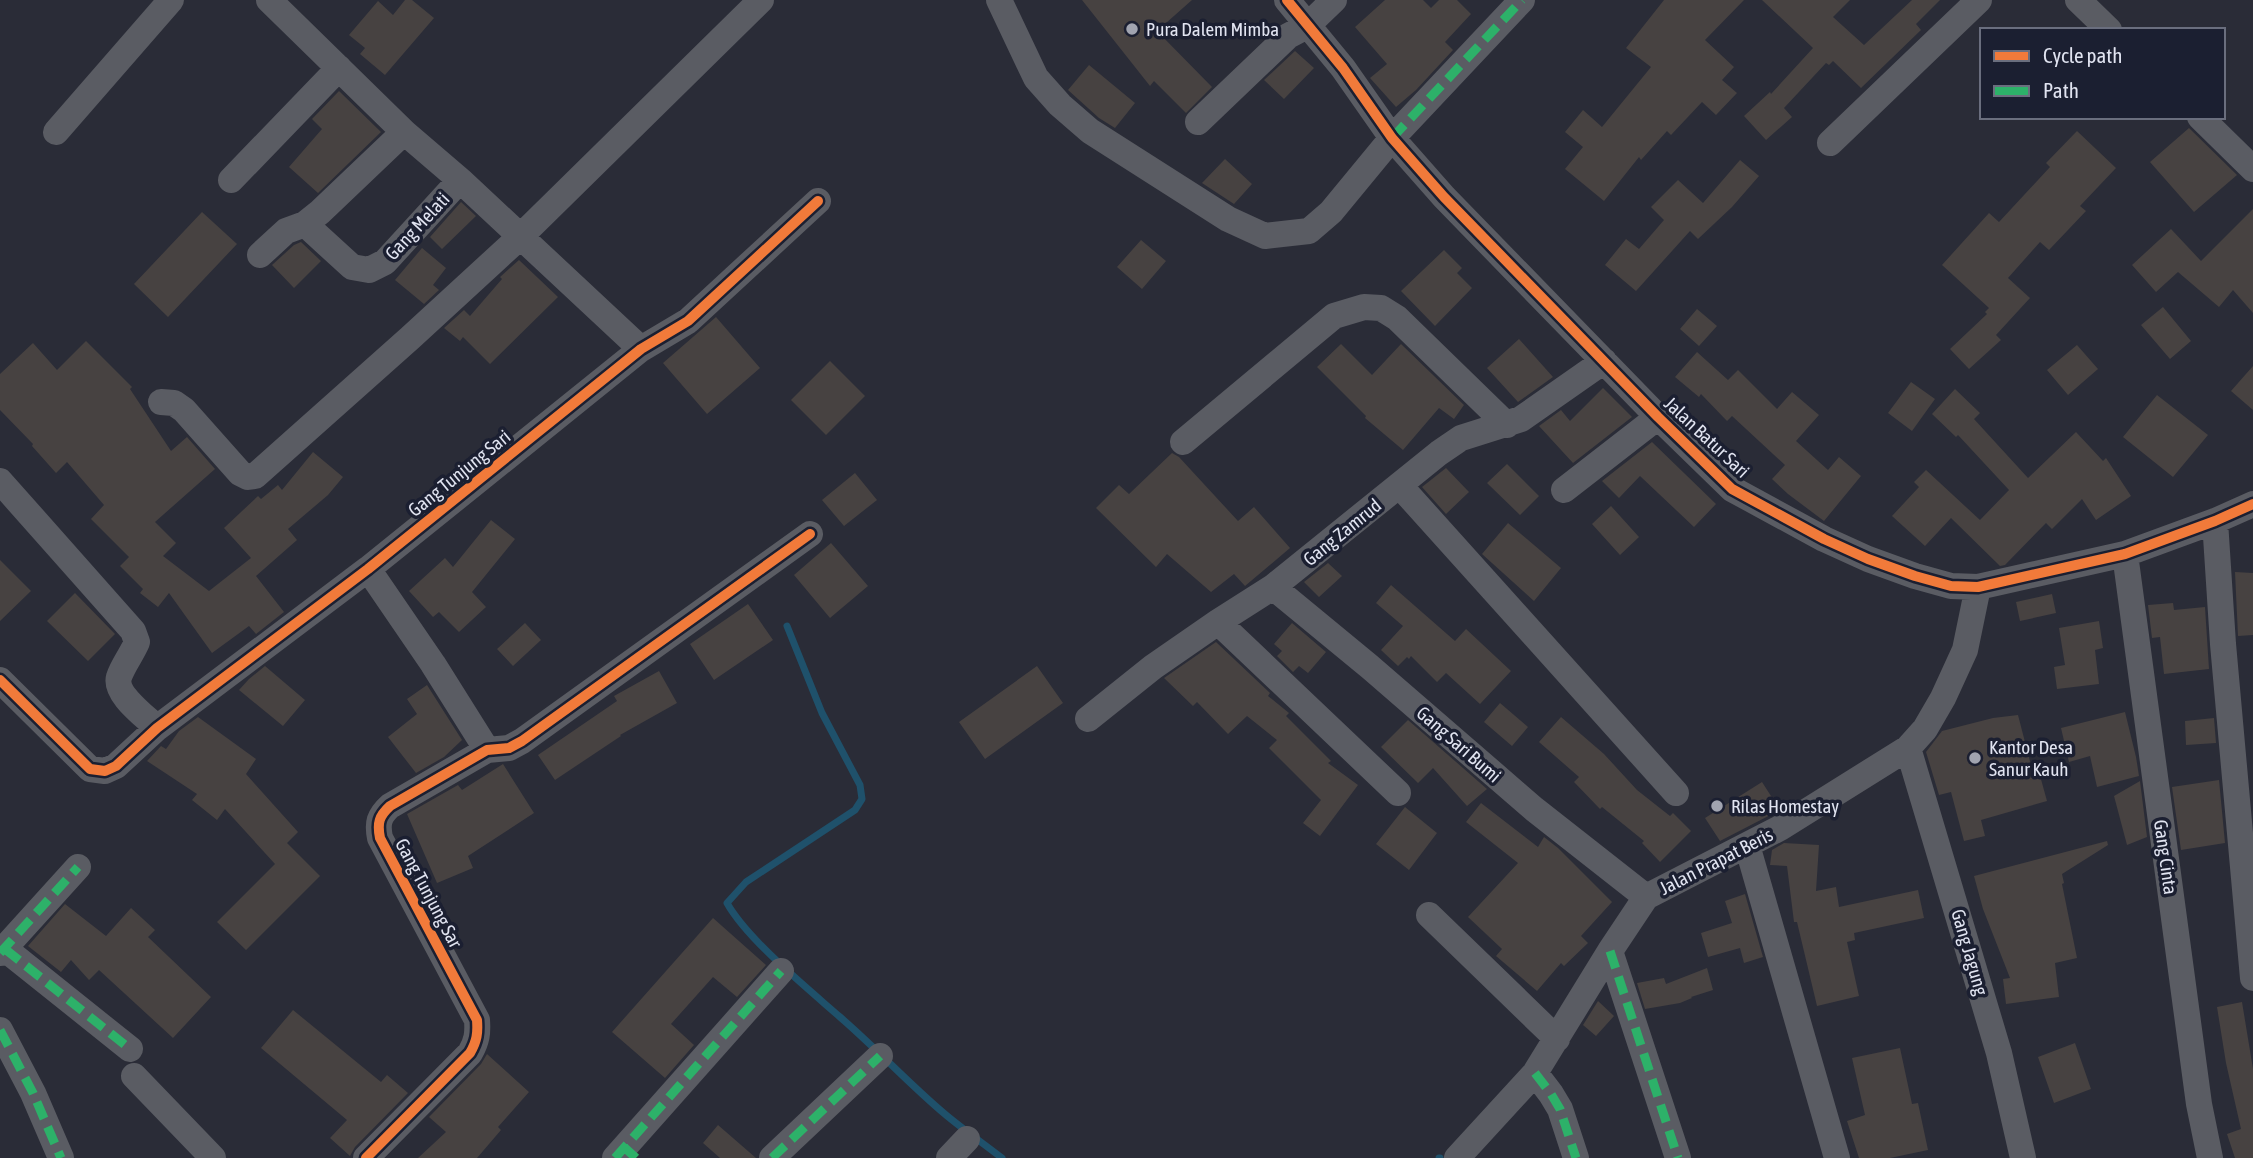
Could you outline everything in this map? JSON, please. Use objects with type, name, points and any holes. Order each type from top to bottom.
[{"type":"street","points":[[56,132],[171,0]]},
{"type":"street","points":[[161,402],[174,403],[184,410],[240,473],[248,477],[255,475],[521,236],[761,0]]},
{"type":"street","points":[[999,0],[1036,78],[1060,105],[1090,131],[1228,219],[1265,236],[1308,231],[1331,212],[1392,138],[1522,0]]},
{"type":"street","name":"Jalan Batur Sari","points":[[1287,0],[1343,68],[1392,138],[1444,197],[1658,417],[1732,489],[1824,539],[1915,576],[1951,586],[1978,587],[2124,554],[2215,521],[2253,504]]},
{"type":"street","points":[[1198,122],[1288,36],[1307,26],[1334,0]]},
{"type":"street","points":[[1830,144],[1979,0]]},
{"type":"street","points":[[2078,0],[2107,28]]},
{"type":"street","points":[[284,5],[339,68],[404,132],[460,180],[641,349]]},
{"type":"street","points":[[231,180],[339,68]]},
{"type":"street","points":[[2202,119],[2253,169]]},
{"type":"street","points":[[260,255],[286,231],[305,223],[320,212],[404,132]]},
{"type":"street","name":"Gang Melati","points":[[305,223],[352,267],[369,270],[384,262],[460,180]]},
{"type":"street","name":"Gang Tunjung Sari","points":[[0,680],[90,769],[105,771],[116,766],[157,728],[368,569],[641,349],[688,321],[818,201]]},
{"type":"street","points":[[1183,442],[1334,316],[1364,307],[1381,308],[1397,318],[1507,425]]},
{"type":"street","name":"Gang Zamrud","points":[[1088,719],[1153,667],[1273,587],[1439,453],[1461,438],[1521,419],[1604,361]]},
{"type":"street","points":[[1564,490],[1658,417]]},
{"type":"street","points":[[0,481],[133,631],[137,642],[119,678],[118,686],[122,694],[157,728]]},
{"type":"street","points":[[1400,486],[1676,793]]},
{"type":"street","points":[[2215,521],[2223,645],[2253,978]]},
{"type":"street","name":"Gang Tunjung Sar","points":[[366,1158],[470,1052],[478,1032],[477,1020],[380,838],[377,827],[381,815],[390,806],[488,750],[509,748],[522,741],[810,534]]},
{"type":"street","name":"Gang Cinta","points":[[2124,554],[2199,1104],[2210,1158]]},
{"type":"street","points":[[368,569],[433,663],[488,750]]},
{"type":"street","name":"Gang Sari Bumi","points":[[1273,587],[1381,676],[1534,809],[1646,897]]},
{"type":"street","name":"Jalan Prapat Beris","points":[[1457,1158],[1535,1073],[1646,897],[1780,828],[1908,748],[1925,729],[1965,650],[1978,587]]},
{"type":"street","points":[[1218,622],[1398,793]]},
{"type":"street","name":"Gang Jagung","points":[[1908,748],[1999,1053],[2023,1158]]},
{"type":"street","points":[[1747,845],[1837,1158]]},
{"type":"street","points":[[78,867],[2,951],[130,1049]]},
{"type":"street","points":[[1429,915],[1557,1039]]},
{"type":"street","points":[[1610,951],[1678,1158]]},
{"type":"street","points":[[625,1154],[781,971]]},
{"type":"street","points":[[0,1030],[33,1093],[61,1158]]},
{"type":"street","points":[[772,1158],[880,1056]]},
{"type":"street","points":[[1535,1073],[1560,1109],[1576,1158]]},
{"type":"street","points":[[134,1076],[213,1158]]},
{"type":"building","points":[[405,0],[412,0],[434,18],[385,75],[360,54],[365,48],[349,35],[378,1],[393,15]]},
{"type":"building","points":[[1082,0],[1192,0],[1157,31],[1212,87],[1186,113],[1154,81],[1150,86]]},
{"type":"building","points":[[1385,0],[1423,0],[1431,8],[1439,0],[1457,0],[1471,14],[1445,42],[1453,50],[1416,90],[1396,107],[1370,78],[1387,64],[1355,27]]},
{"type":"building","points":[[1664,0],[1744,0],[1705,40],[1734,67],[1722,80],[1737,93],[1716,115],[1702,102],[1671,135],[1667,131],[1641,160],[1639,157],[1604,201],[1565,169],[1583,147],[1565,132],[1583,110],[1602,127],[1651,67],[1626,48]]},
{"type":"building","points":[[1762,0],[1850,0],[1833,17],[1864,45],[1912,0],[1940,0],[1916,24],[1921,30],[1861,88],[1833,61],[1829,65],[1826,63],[1784,108],[1792,117],[1766,140],[1744,116],[1770,92],[1771,94],[1813,48]]},
{"type":"building","points":[[1295,51],[1314,68],[1284,99],[1264,80]]},
{"type":"building","points":[[1089,65],[1135,103],[1115,128],[1099,118],[1068,90]]},
{"type":"building","points":[[339,91],[381,132],[318,193],[289,167],[322,129],[312,119]]},
{"type":"building","points":[[2189,128],[2237,175],[2194,212],[2150,162]]},
{"type":"building","points":[[2077,131],[2116,168],[2080,206],[2086,211],[2049,250],[2040,242],[2008,278],[2030,298],[1996,335],[2001,340],[1969,369],[1950,349],[1987,314],[1985,312],[1989,308],[1942,265],[1989,213],[1999,222],[2050,167],[2046,163]]},
{"type":"building","points":[[1225,159],[1252,184],[1234,204],[1202,183]]},
{"type":"building","points":[[1740,160],[1759,176],[1732,207],[1698,239],[1690,231],[1636,291],[1605,265],[1626,239],[1639,249],[1664,220],[1651,207],[1678,180],[1703,203]]},
{"type":"building","points":[[461,202],[476,216],[442,249],[430,237]]},
{"type":"building","points":[[2253,209],[2253,313],[2233,290],[2219,307],[2178,272],[2156,292],[2132,265],[2171,229],[2201,261]]},
{"type":"building","points":[[202,212],[237,244],[168,317],[134,284]]},
{"type":"building","points":[[1141,240],[1166,261],[1142,289],[1117,267]]},
{"type":"building","points":[[301,242],[321,261],[294,288],[272,265]]},
{"type":"building","points":[[422,248],[446,268],[433,285],[439,290],[424,304],[395,280]]},
{"type":"building","points":[[1444,250],[1462,268],[1457,273],[1472,288],[1435,326],[1401,291]]},
{"type":"building","points":[[519,260],[558,297],[490,364],[463,337],[460,341],[444,328],[464,310],[470,316],[502,279],[500,277]]},
{"type":"building","points":[[2163,307],[2191,341],[2170,359],[2141,325]]},
{"type":"building","points":[[1697,309],[1717,326],[1699,346],[1680,329]]},
{"type":"building","points":[[716,317],[760,368],[707,414],[663,363]]},
{"type":"building","points":[[1519,339],[1553,377],[1518,402],[1487,368]]},
{"type":"building","points":[[86,341],[132,387],[130,389],[171,451],[187,437],[215,469],[155,522],[176,543],[163,556],[209,591],[251,558],[224,528],[258,496],[261,499],[278,485],[282,490],[313,452],[343,477],[328,495],[288,529],[297,540],[256,576],[284,612],[256,634],[249,626],[212,653],[169,593],[158,607],[140,593],[143,589],[120,566],[129,557],[91,519],[104,505],[67,462],[56,473],[0,410],[0,374],[33,343],[57,370]]},
{"type":"building","points":[[1341,344],[1372,375],[1401,344],[1464,405],[1454,419],[1439,408],[1403,450],[1365,418],[1317,367]]},
{"type":"building","points":[[2077,345],[2098,369],[2068,395],[2047,370]]},
{"type":"building","points":[[1697,352],[1728,380],[1738,370],[1777,409],[1792,392],[1819,415],[1796,441],[1828,470],[1839,457],[1861,476],[1824,521],[1772,479],[1785,465],[1732,416],[1727,421],[1701,394],[1699,397],[1675,377]]},
{"type":"building","points":[[830,361],[865,396],[826,435],[791,400]]},
{"type":"building","points":[[2253,366],[2253,410],[2231,391]]},
{"type":"building","points":[[1911,382],[1935,399],[1912,431],[1888,413]]},
{"type":"building","points":[[1603,388],[1632,417],[1573,463],[1539,426],[1561,410],[1570,421]]},
{"type":"building","points":[[1955,389],[1980,413],[1974,419],[2028,478],[2076,432],[2103,461],[2106,458],[2131,496],[2096,520],[2082,499],[2052,529],[2046,523],[2005,565],[2000,566],[1951,518],[1925,546],[1892,516],[1919,487],[1914,482],[1926,470],[1980,520],[2009,490],[1958,435],[1956,437],[1932,414]]},
{"type":"building","points":[[2157,395],[2208,435],[2173,477],[2123,437]]},
{"type":"building","points":[[1652,442],[1716,504],[1694,527],[1640,476],[1619,498],[1602,481]]},
{"type":"building","points":[[1172,453],[1179,457],[1238,521],[1254,507],[1290,548],[1245,586],[1234,574],[1211,592],[1167,554],[1156,567],[1096,508],[1119,485],[1129,494]]},
{"type":"building","points":[[1507,464],[1539,496],[1520,515],[1487,483]]},
{"type":"building","points":[[1446,468],[1469,492],[1446,514],[1422,487]]},
{"type":"building","points":[[855,473],[877,500],[844,526],[822,500]]},
{"type":"building","points":[[1611,506],[1639,537],[1620,555],[1592,524]]},
{"type":"building","points":[[491,520],[515,539],[472,592],[486,607],[459,632],[439,612],[433,617],[409,591],[445,558],[453,567]]},
{"type":"building","points":[[1508,523],[1561,568],[1534,601],[1482,554]]},
{"type":"building","points":[[831,543],[868,586],[830,618],[794,575]]},
{"type":"building","points":[[0,560],[31,591],[0,621]]},
{"type":"building","points":[[1328,563],[1342,576],[1319,597],[1304,582]]},
{"type":"building","points":[[2235,572],[2253,573],[2253,635],[2238,636]]},
{"type":"building","points":[[1391,585],[1455,641],[1466,629],[1511,671],[1480,704],[1446,673],[1437,682],[1411,656],[1398,666],[1381,650],[1403,626],[1376,603]]},
{"type":"building","points":[[75,593],[115,634],[88,661],[47,621]]},
{"type":"building","points":[[2052,594],[2056,613],[2020,621],[2016,602]]},
{"type":"building","points":[[2173,603],[2174,610],[2205,607],[2209,669],[2164,674],[2160,637],[2152,638],[2148,605]]},
{"type":"building","points":[[748,604],[773,640],[714,680],[690,644]]},
{"type":"building","points":[[2099,621],[2103,648],[2095,650],[2099,684],[2057,689],[2054,667],[2065,665],[2059,628]]},
{"type":"building","points":[[525,623],[541,640],[513,666],[497,649]]},
{"type":"building","points":[[1292,623],[1326,652],[1308,673],[1299,666],[1293,672],[1277,656],[1282,651],[1274,644]]},
{"type":"building","points":[[1216,642],[1270,693],[1268,696],[1289,713],[1286,716],[1331,761],[1328,763],[1358,785],[1320,836],[1303,823],[1321,800],[1269,748],[1277,740],[1247,716],[1228,734],[1197,702],[1193,706],[1164,678]]},
{"type":"building","points":[[265,666],[305,700],[283,726],[239,690]]},
{"type":"building","points":[[1037,666],[1063,703],[985,759],[959,722]]},
{"type":"building","points":[[659,671],[677,703],[620,735],[555,780],[538,755],[617,701],[614,696]]},
{"type":"building","points":[[427,685],[462,740],[444,757],[416,773],[388,737],[417,714],[407,699]]},
{"type":"building","points":[[1500,703],[1528,727],[1512,746],[1484,722]]},
{"type":"building","points":[[2125,712],[2139,776],[2097,787],[2090,756],[2069,762],[2061,728]]},
{"type":"building","name":"Kantor Desa Sanur Kauh","points":[[2018,715],[2033,773],[2039,772],[2047,801],[1981,820],[1985,836],[1964,841],[1951,792],[1939,795],[1926,752],[1942,731],[1993,718]]},
{"type":"building","points":[[198,717],[256,759],[246,774],[298,832],[287,843],[320,876],[246,950],[217,922],[275,864],[225,809],[217,820],[192,800],[197,794],[147,761],[161,746],[166,749],[179,731]]},
{"type":"building","points":[[1561,717],[1604,754],[1637,790],[1670,816],[1673,813],[1691,831],[1660,862],[1642,843],[1644,841],[1602,807],[1600,809],[1574,782],[1579,777],[1539,742]]},
{"type":"building","points":[[2214,718],[2216,743],[2186,745],[2185,721]]},
{"type":"building","points":[[1408,720],[1487,789],[1467,806],[1433,768],[1418,783],[1381,747]]},
{"type":"building","points":[[503,764],[534,813],[468,856],[473,868],[437,883],[407,814],[458,785],[462,790]]},
{"type":"building","points":[[2219,780],[2225,843],[2181,850],[2172,787]]},
{"type":"building","points":[[2140,781],[2147,837],[2127,845],[2114,796]]},
{"type":"building","points":[[1762,782],[1780,810],[1720,841],[1705,818]]},
{"type":"building","points":[[1481,803],[1538,847],[1544,837],[1612,902],[1581,936],[1588,943],[1564,966],[1561,963],[1537,991],[1496,956],[1502,949],[1468,917],[1518,863],[1466,822]]},
{"type":"building","points":[[1405,807],[1437,833],[1409,870],[1376,844]]},
{"type":"building","points":[[2107,841],[2108,845],[2062,874],[2077,958],[2055,963],[2059,997],[2006,1004],[2003,979],[2010,978],[1983,909],[1974,876]]},
{"type":"building","points":[[1784,843],[1819,845],[1816,891],[1836,887],[1839,907],[1918,890],[1924,918],[1854,933],[1855,940],[1847,942],[1859,996],[1817,1006],[1797,922],[1794,922],[1787,866],[1770,865],[1772,850]]},
{"type":"building","points":[[1745,894],[1763,957],[1744,963],[1740,948],[1708,957],[1701,933],[1732,923],[1725,901]]},
{"type":"building","points":[[65,904],[106,936],[131,908],[155,930],[148,937],[211,997],[173,1038],[99,970],[89,980],[71,960],[61,972],[28,946]]},
{"type":"building","points":[[713,918],[766,965],[737,997],[713,977],[671,1024],[694,1045],[665,1078],[612,1032]]},
{"type":"building","points":[[1707,968],[1713,990],[1680,1003],[1645,1009],[1637,983],[1664,978],[1666,984]]},
{"type":"building","points":[[1598,1001],[1614,1016],[1596,1036],[1583,1025]]},
{"type":"building","points":[[2242,1002],[2253,1069],[2253,1158],[2235,1158],[2227,1134],[2241,1129],[2217,1007]]},
{"type":"building","points":[[293,1010],[381,1082],[387,1075],[408,1093],[355,1147],[350,1156],[330,1138],[347,1120],[261,1048]]},
{"type":"building","points":[[2075,1043],[2091,1089],[2054,1103],[2038,1057]]},
{"type":"building","points":[[1900,1048],[1912,1104],[1918,1103],[1928,1150],[1890,1158],[1859,1158],[1847,1121],[1865,1115],[1852,1058]]},
{"type":"building","points":[[487,1054],[529,1092],[498,1127],[501,1130],[477,1158],[418,1158],[446,1132],[429,1117],[481,1064]]},
{"type":"building","points":[[718,1125],[756,1158],[720,1158],[703,1143]]},
{"type":"waterway","points":[[787,626],[822,713],[860,785],[862,799],[855,810],[746,882],[727,903],[748,932],[779,963],[933,1103],[1002,1158]]},
{"type":"marked path","points":[[1392,138],[1522,0]]},
{"type":"marked path","points":[[0,953],[78,867]]},
{"type":"marked path","points":[[5,949],[130,1049]]},
{"type":"marked path","points":[[1610,951],[1678,1158]]},
{"type":"marked path","points":[[615,1158],[781,971]]},
{"type":"marked path","points":[[0,1030],[33,1093],[61,1158]]},
{"type":"marked path","points":[[772,1158],[880,1056]]},
{"type":"marked path","points":[[1535,1073],[1560,1109],[1576,1158]]},
{"type":"marked path","points":[[624,1147],[636,1158]]},
{"type":"cycle path","points":[[1287,0],[1343,68],[1392,138],[1444,197],[1658,417],[1732,489],[1824,539],[1915,576],[1951,586],[1978,587],[2125,554],[2253,504]]},
{"type":"cycle path","points":[[0,680],[90,769],[105,771],[116,766],[157,728],[368,569],[641,349],[688,321],[818,201]]},
{"type":"cycle path","points":[[366,1158],[470,1053],[476,1041],[477,1029],[477,1020],[380,838],[379,824],[383,813],[390,806],[487,750],[509,748],[522,741],[810,534]]},
{"type":"place","name":"Pura Dalem Mimba","points":[[1132,29]]},
{"type":"place","name":"Kantor Desa Sanur Kauh","points":[[1975,758]]},
{"type":"place","name":"Rilas Homestay","points":[[1717,806]]}]
